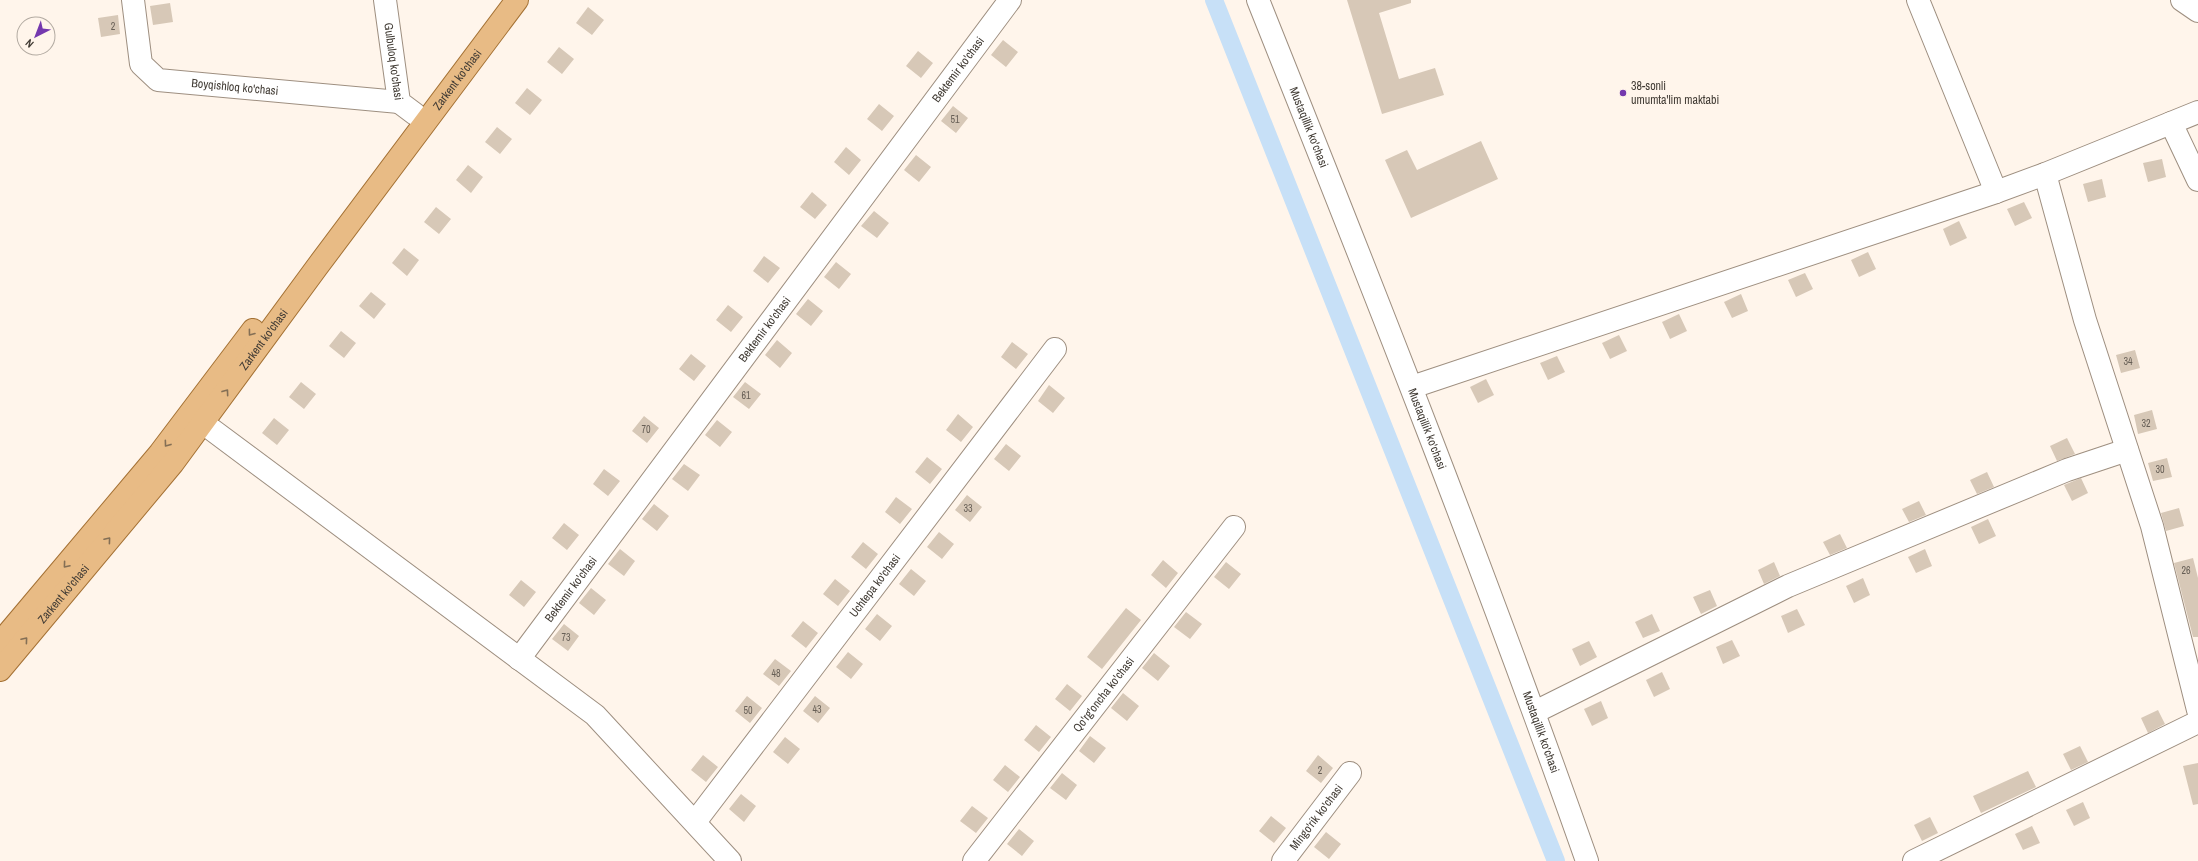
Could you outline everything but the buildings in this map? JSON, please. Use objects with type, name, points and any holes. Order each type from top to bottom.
[{"type":"main road","name":"Zarkent ko'chasi","points":[[0,643],[160,453],[407,108],[502,0]]},
{"type":"main road","name":"Zarkent ko'chasi","points":[[0,670],[173,463],[204,423],[317,266],[517,0]]},
{"type":"street","name":"Boyqishloq ko'chasi","points":[[133,0],[141,64],[158,80],[407,108]]},
{"type":"street","name":"Gulbuloq ko'chasi","points":[[385,0],[407,108]]},
{"type":"street","name":"Bektemir ko'chasi","points":[[519,659],[1010,0]]},
{"type":"street","name":"Mustaqillik ko'chasi","points":[[1258,0],[1412,387],[1535,712],[1587,861]]},
{"type":"street","points":[[1918,0],[1996,192]]},
{"type":"street","points":[[2182,0],[2198,11]]},
{"type":"street","points":[[1412,387],[1996,192],[2045,174],[2198,112]]},
{"type":"street","points":[[2171,123],[2198,180]]},
{"type":"street","points":[[2045,174],[2085,320],[2152,526],[2198,710]]},
{"type":"street","name":"Uchtepa ko'chasi","points":[[695,822],[1055,349]]},
{"type":"street","points":[[204,423],[595,715],[730,861]]},
{"type":"street","points":[[1535,712],[1788,586],[2067,470],[2127,450]]},
{"type":"street","name":"Qo'rg'oncha ko'chasi","points":[[974,861],[1234,527]]},
{"type":"street","points":[[1914,861],[2198,722]]},
{"type":"street","name":"Mingo'rik ko'chasi","points":[[1282,861],[1350,774]]},
{"type":"waterway","points":[[1214,0],[1556,861]]},
{"type":"place","name":"38-sonli umumta'lim maktabi","points":[[1623,93]]}]
